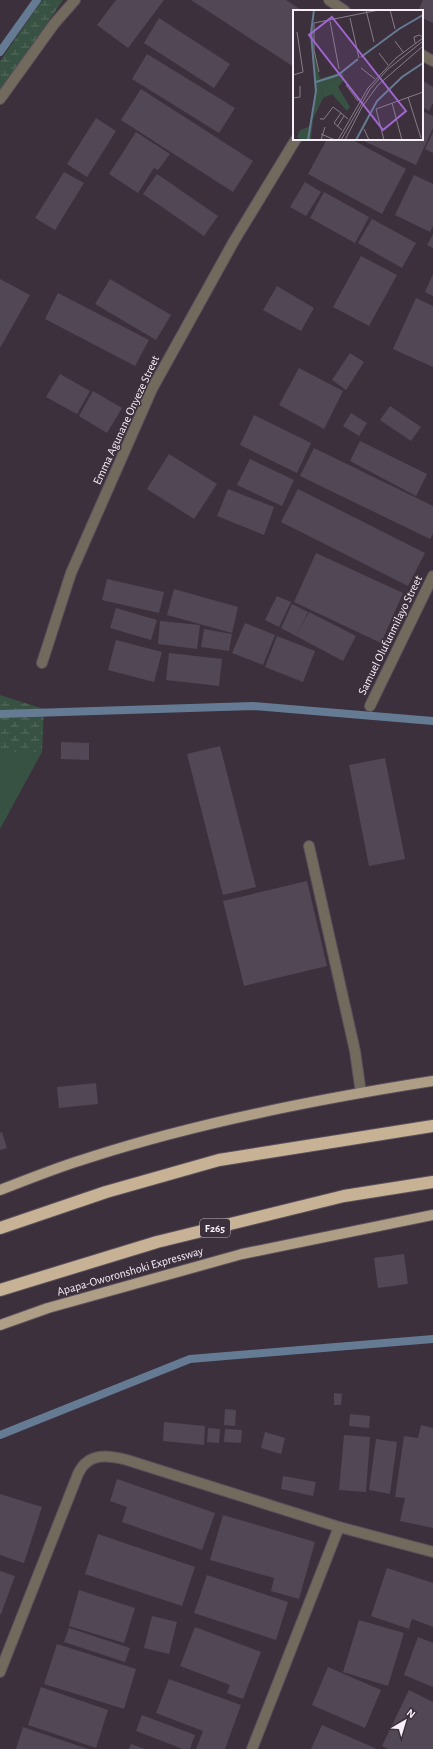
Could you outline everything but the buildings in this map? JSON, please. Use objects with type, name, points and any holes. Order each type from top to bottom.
[{"type":"highway","points":[[0,1228],[106,1192],[219,1160],[433,1126]]},
{"type":"highway","name":"Apapa-Oworonshoki Expressway","points":[[0,1290],[164,1240],[344,1196],[433,1182]]},
{"type":"main road","points":[[0,1190],[88,1158],[201,1126],[361,1093],[433,1082]]},
{"type":"main road","name":"Apapa-Oworonshoki Expressway","points":[[0,1325],[48,1308],[242,1254],[433,1215]]},
{"type":"street","points":[[0,99],[54,24],[75,0]]},
{"type":"street","points":[[329,0],[344,10]]},
{"type":"street","points":[[423,56],[433,61]]},
{"type":"street","name":"Emma Agunane Onyeze Street","points":[[42,663],[71,573],[152,389],[234,241],[295,140]]},
{"type":"street","name":"Samuel Olufunmilayo Street","points":[[370,706],[433,576]]},
{"type":"street","points":[[309,846],[355,1051],[361,1093]]},
{"type":"street","points":[[0,1672],[78,1474],[86,1463],[93,1459],[107,1456],[127,1460],[339,1527],[433,1552]]},
{"type":"street","points":[[252,1749],[339,1527]]},
{"type":"green space","points":[[42,0],[63,0],[0,92],[0,61]]},
{"type":"green space","points":[[0,695],[44,709],[42,752],[0,752]]},
{"type":"green space","points":[[0,752],[42,752],[0,829]]},
{"type":"waterway","points":[[0,52],[37,0]]},
{"type":"waterway","points":[[0,714],[253,706],[433,721]]},
{"type":"waterway","points":[[0,1435],[190,1359],[433,1339]]}]
